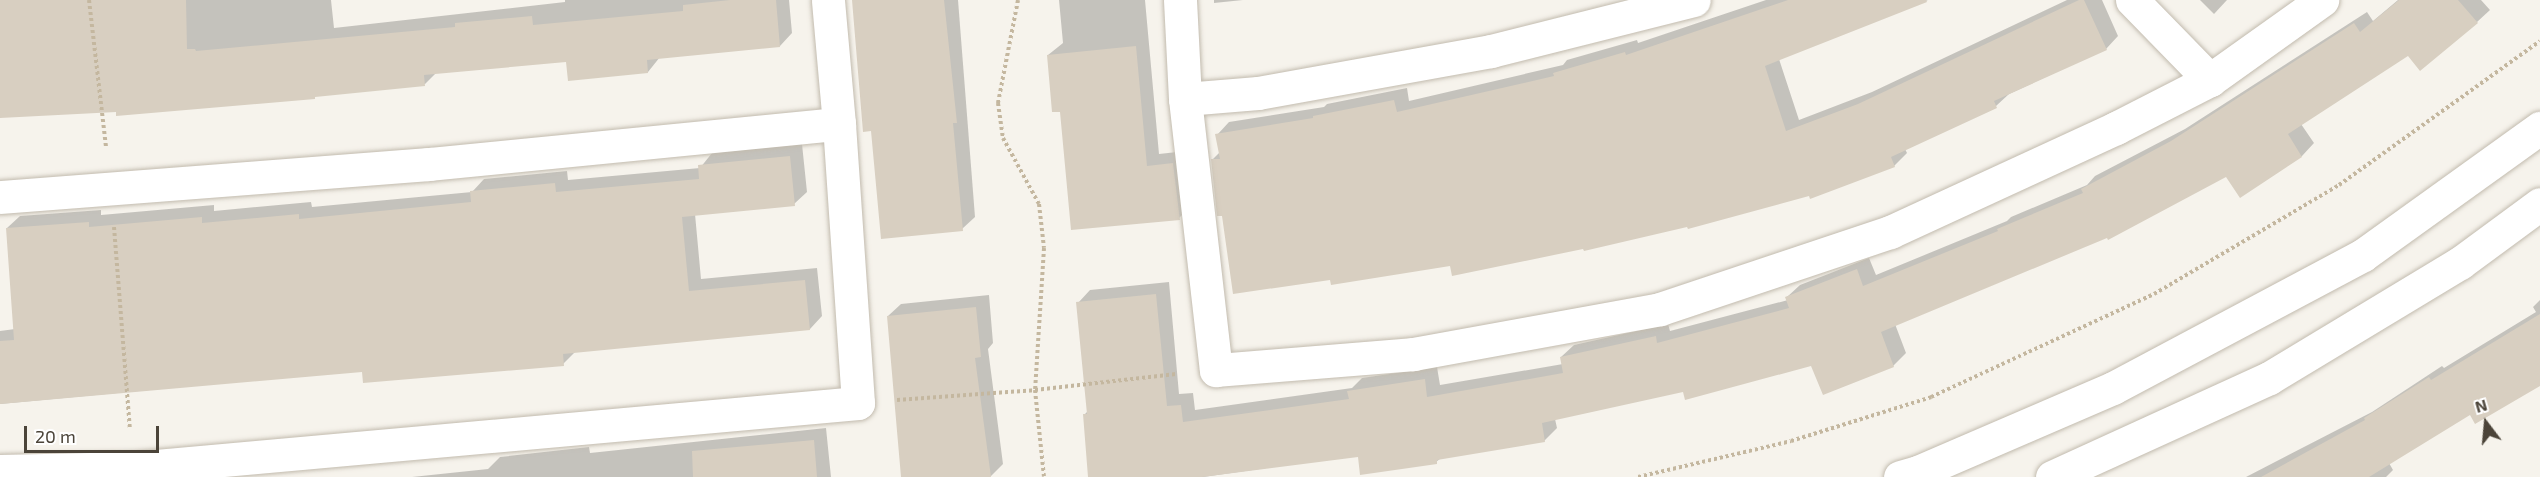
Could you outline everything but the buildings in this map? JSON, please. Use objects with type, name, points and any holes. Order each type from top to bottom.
[{"type":"street","points":[[0,471],[134,468],[858,403],[828,0]]},
{"type":"street","points":[[1180,0],[1185,99],[1216,370],[1413,354],[1660,309],[1890,232],[2116,128],[2210,80],[2322,0]]},
{"type":"street","points":[[1185,99],[1258,93],[1491,51],[1694,0]]},
{"type":"street","points":[[2132,0],[2210,80]]},
{"type":"street","points":[[0,197],[429,164],[839,124]]},
{"type":"street","points":[[1900,477],[2113,388],[2363,255],[2540,128]]},
{"type":"street","points":[[2052,477],[2269,378],[2460,263],[2540,204]]},
{"type":"path","points":[[89,0],[110,188],[134,468]]},
{"type":"path","points":[[1018,0],[998,103],[1004,138],[1039,204],[1044,248],[1035,390],[1044,477]]},
{"type":"path","points":[[1638,477],[1791,441],[1931,397],[2154,294],[2339,185],[2540,41]]},
{"type":"path","points":[[858,403],[1035,390],[1216,370]]}]
